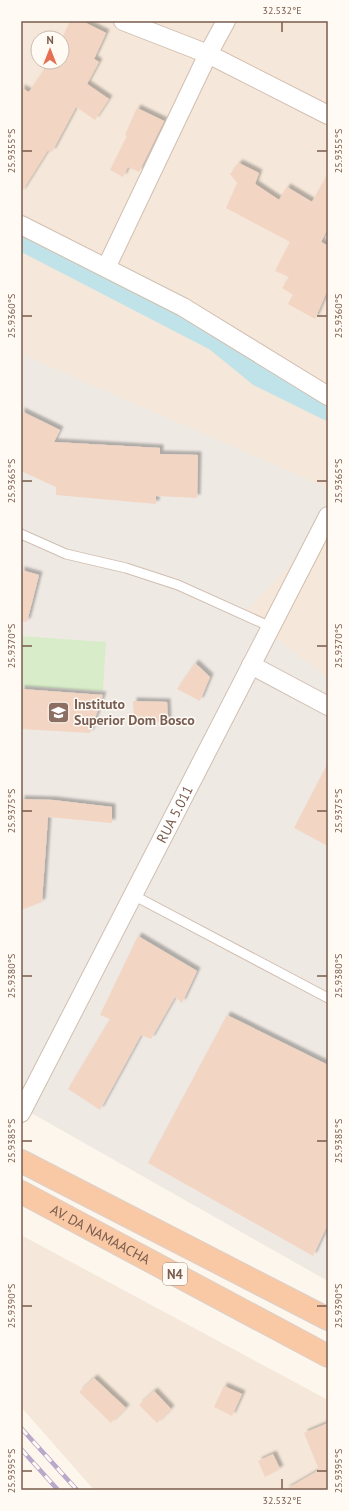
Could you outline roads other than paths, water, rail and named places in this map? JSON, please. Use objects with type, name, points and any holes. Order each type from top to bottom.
[{"type":"highway","name":"AV. DA NAMAACHA","points":[[21,1162],[328,1319]]},
{"type":"highway","name":"AV. DA NAMAACHA","points":[[21,1192],[328,1356]]},
{"type":"street","points":[[123,21],[208,54],[328,115]]},
{"type":"street","points":[[106,268],[208,54],[226,21]]},
{"type":"street","points":[[21,225],[182,307],[328,396]]},
{"type":"street","name":"RUA 5.011","points":[[21,1113],[328,516]]},
{"type":"street","points":[[251,666],[328,706]]},
{"type":"lane","points":[[21,534],[66,554],[126,568],[178,585],[271,627]]},
{"type":"lane","points":[[133,896],[328,998]]},
{"type":"waterway","points":[[21,240],[216,341],[259,376],[328,410]]},
{"type":"railway","points":[[21,1428],[77,1490]]},
{"type":"railway","points":[[21,1449],[58,1490]]},
{"type":"place","name":"Instituto Superior Dom Bosco","points":[[59,712]]}]
